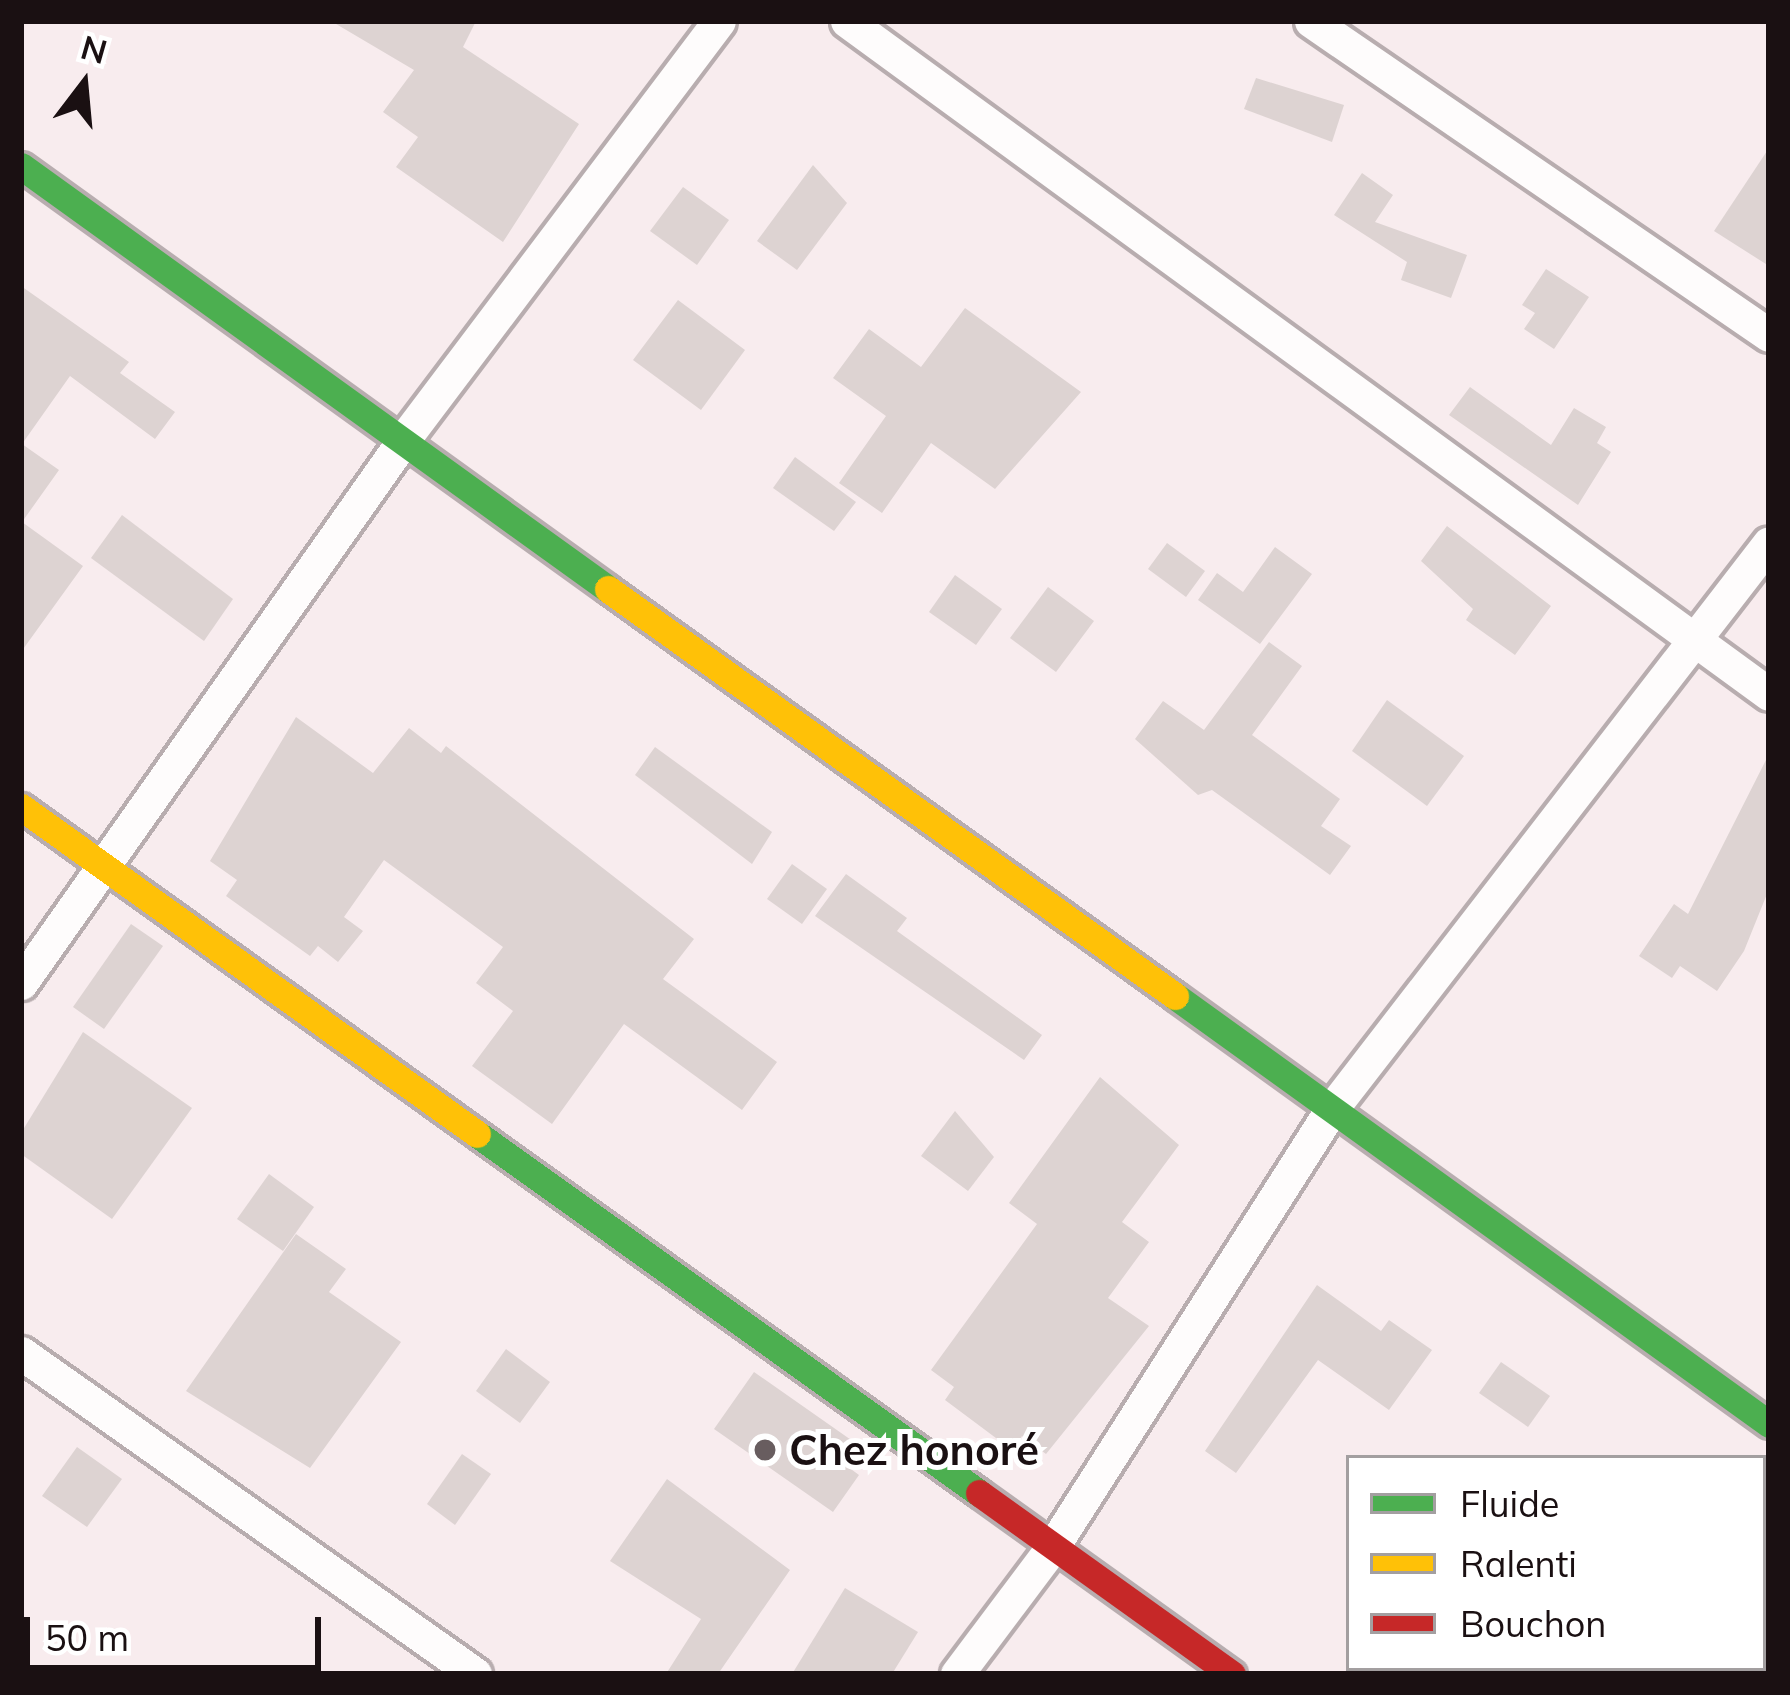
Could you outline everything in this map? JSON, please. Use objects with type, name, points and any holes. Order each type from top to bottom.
[{"type":"street","points":[[21,983],[407,435],[719,21]]},
{"type":"street","points":[[847,21],[1769,694]]},
{"type":"street","points":[[1311,21],[1769,335]]},
{"type":"street","points":[[21,166],[407,435],[1769,1424]]},
{"type":"street","points":[[957,1674],[1054,1545],[1331,1110],[1769,543]]},
{"type":"street","points":[[21,807],[1232,1674]]},
{"type":"street","points":[[21,1353],[475,1674]]},
{"type":"building","points":[[331,21],[476,21],[463,47],[579,124],[503,242],[396,167],[418,137],[383,112],[414,70]]},
{"type":"building","points":[[1256,78],[1344,105],[1332,142],[1244,109]]},
{"type":"building","points":[[1769,148],[1769,266],[1714,231]]},
{"type":"building","points":[[813,165],[847,203],[797,270],[757,241]]},
{"type":"building","points":[[1362,173],[1393,195],[1375,222],[1467,255],[1451,298],[1401,280],[1407,262],[1334,215]]},
{"type":"building","points":[[683,187],[729,220],[697,265],[650,231]]},
{"type":"building","points":[[1546,269],[1589,297],[1554,349],[1524,329],[1535,313],[1522,305]]},
{"type":"building","points":[[21,286],[129,362],[120,373],[175,412],[155,439],[70,376],[22,444],[59,470],[22,522],[83,566],[21,652]]},
{"type":"building","points":[[678,300],[745,350],[701,410],[633,360]]},
{"type":"building","points":[[965,308],[1081,392],[995,489],[931,443],[882,513],[839,483],[886,416],[833,378],[869,329],[921,367]]},
{"type":"building","points":[[1470,387],[1551,445],[1574,408],[1606,427],[1597,443],[1611,452],[1578,505],[1449,415]]},
{"type":"building","points":[[795,457],[856,502],[834,531],[773,488]]},
{"type":"building","points":[[122,515],[233,599],[204,641],[91,558]]},
{"type":"building","points":[[1447,526],[1551,606],[1515,655],[1466,620],[1473,609],[1421,561]]},
{"type":"building","points":[[1167,543],[1205,571],[1186,597],[1148,569]]},
{"type":"building","points":[[1275,547],[1312,574],[1260,644],[1198,600],[1217,573],[1243,592]]},
{"type":"building","points":[[955,575],[1002,609],[976,645],[929,612]]},
{"type":"building","points":[[1048,587],[1094,621],[1056,672],[1010,638]]},
{"type":"building","points":[[1269,642],[1302,666],[1252,735],[1340,799],[1321,826],[1351,846],[1330,875],[1212,790],[1198,795],[1135,739],[1163,701],[1204,730]]},
{"type":"building","points":[[1387,700],[1464,756],[1427,806],[1352,751]]},
{"type":"building","points":[[296,717],[373,773],[409,728],[441,753],[446,746],[694,939],[663,979],[777,1062],[742,1110],[624,1024],[552,1124],[472,1066],[513,1011],[476,983],[503,947],[384,860],[344,917],[363,931],[338,962],[318,946],[310,956],[226,896],[237,880],[210,861]]},
{"type":"building","points":[[655,747],[772,832],[752,864],[635,775]]},
{"type":"building","points":[[1769,754],[1769,889],[1744,951],[1717,991],[1680,966],[1672,978],[1639,956],[1674,904],[1688,914]]},
{"type":"building","points":[[792,864],[827,889],[802,924],[767,899]]},
{"type":"building","points":[[846,874],[907,918],[897,931],[1042,1035],[1024,1060],[815,916]]},
{"type":"building","points":[[131,924],[163,946],[104,1029],[73,1007]]},
{"type":"building","points":[[83,1032],[192,1108],[112,1219],[21,1154],[21,1133]]},
{"type":"building","points":[[1100,1077],[1179,1145],[1122,1222],[1149,1242],[1108,1298],[1149,1326],[1046,1454],[1022,1436],[1012,1450],[945,1400],[954,1387],[931,1370],[1037,1224],[1009,1203]]},
{"type":"building","points":[[955,1111],[994,1157],[968,1191],[921,1156]]},
{"type":"building","points":[[269,1174],[314,1207],[283,1251],[237,1219]]},
{"type":"building","points":[[296,1234],[346,1269],[329,1292],[401,1342],[310,1468],[186,1391]]},
{"type":"building","points":[[1317,1285],[1381,1331],[1389,1320],[1432,1350],[1389,1410],[1318,1360],[1236,1473],[1205,1451]]},
{"type":"building","points":[[506,1349],[550,1382],[520,1423],[476,1391]]},
{"type":"building","points":[[1501,1362],[1550,1396],[1528,1427],[1479,1393]]},
{"type":"building","points":[[754,1372],[854,1442],[840,1461],[859,1475],[833,1512],[714,1429]]},
{"type":"building","points":[[77,1447],[122,1479],[87,1527],[42,1496]]},
{"type":"building","points":[[462,1454],[491,1474],[455,1525],[427,1504]]},
{"type":"building","points":[[667,1479],[790,1570],[718,1674],[666,1674],[701,1619],[610,1561]]},
{"type":"building","points":[[845,1588],[918,1632],[892,1674],[792,1674]]},
{"type":"traffic: fast","points":[[21,166],[608,589]]},
{"type":"traffic: fast","points":[[1175,996],[1769,1424]]},
{"type":"traffic: fast","points":[[477,1134],[979,1493]]},
{"type":"traffic: slow","points":[[608,589],[1175,996]]},
{"type":"traffic: slow","points":[[21,807],[477,1134]]},
{"type":"traffic: jam","points":[[979,1493],[1232,1674]]},
{"type":"place","name":"Chez honoré","points":[[765,1450]]}]
